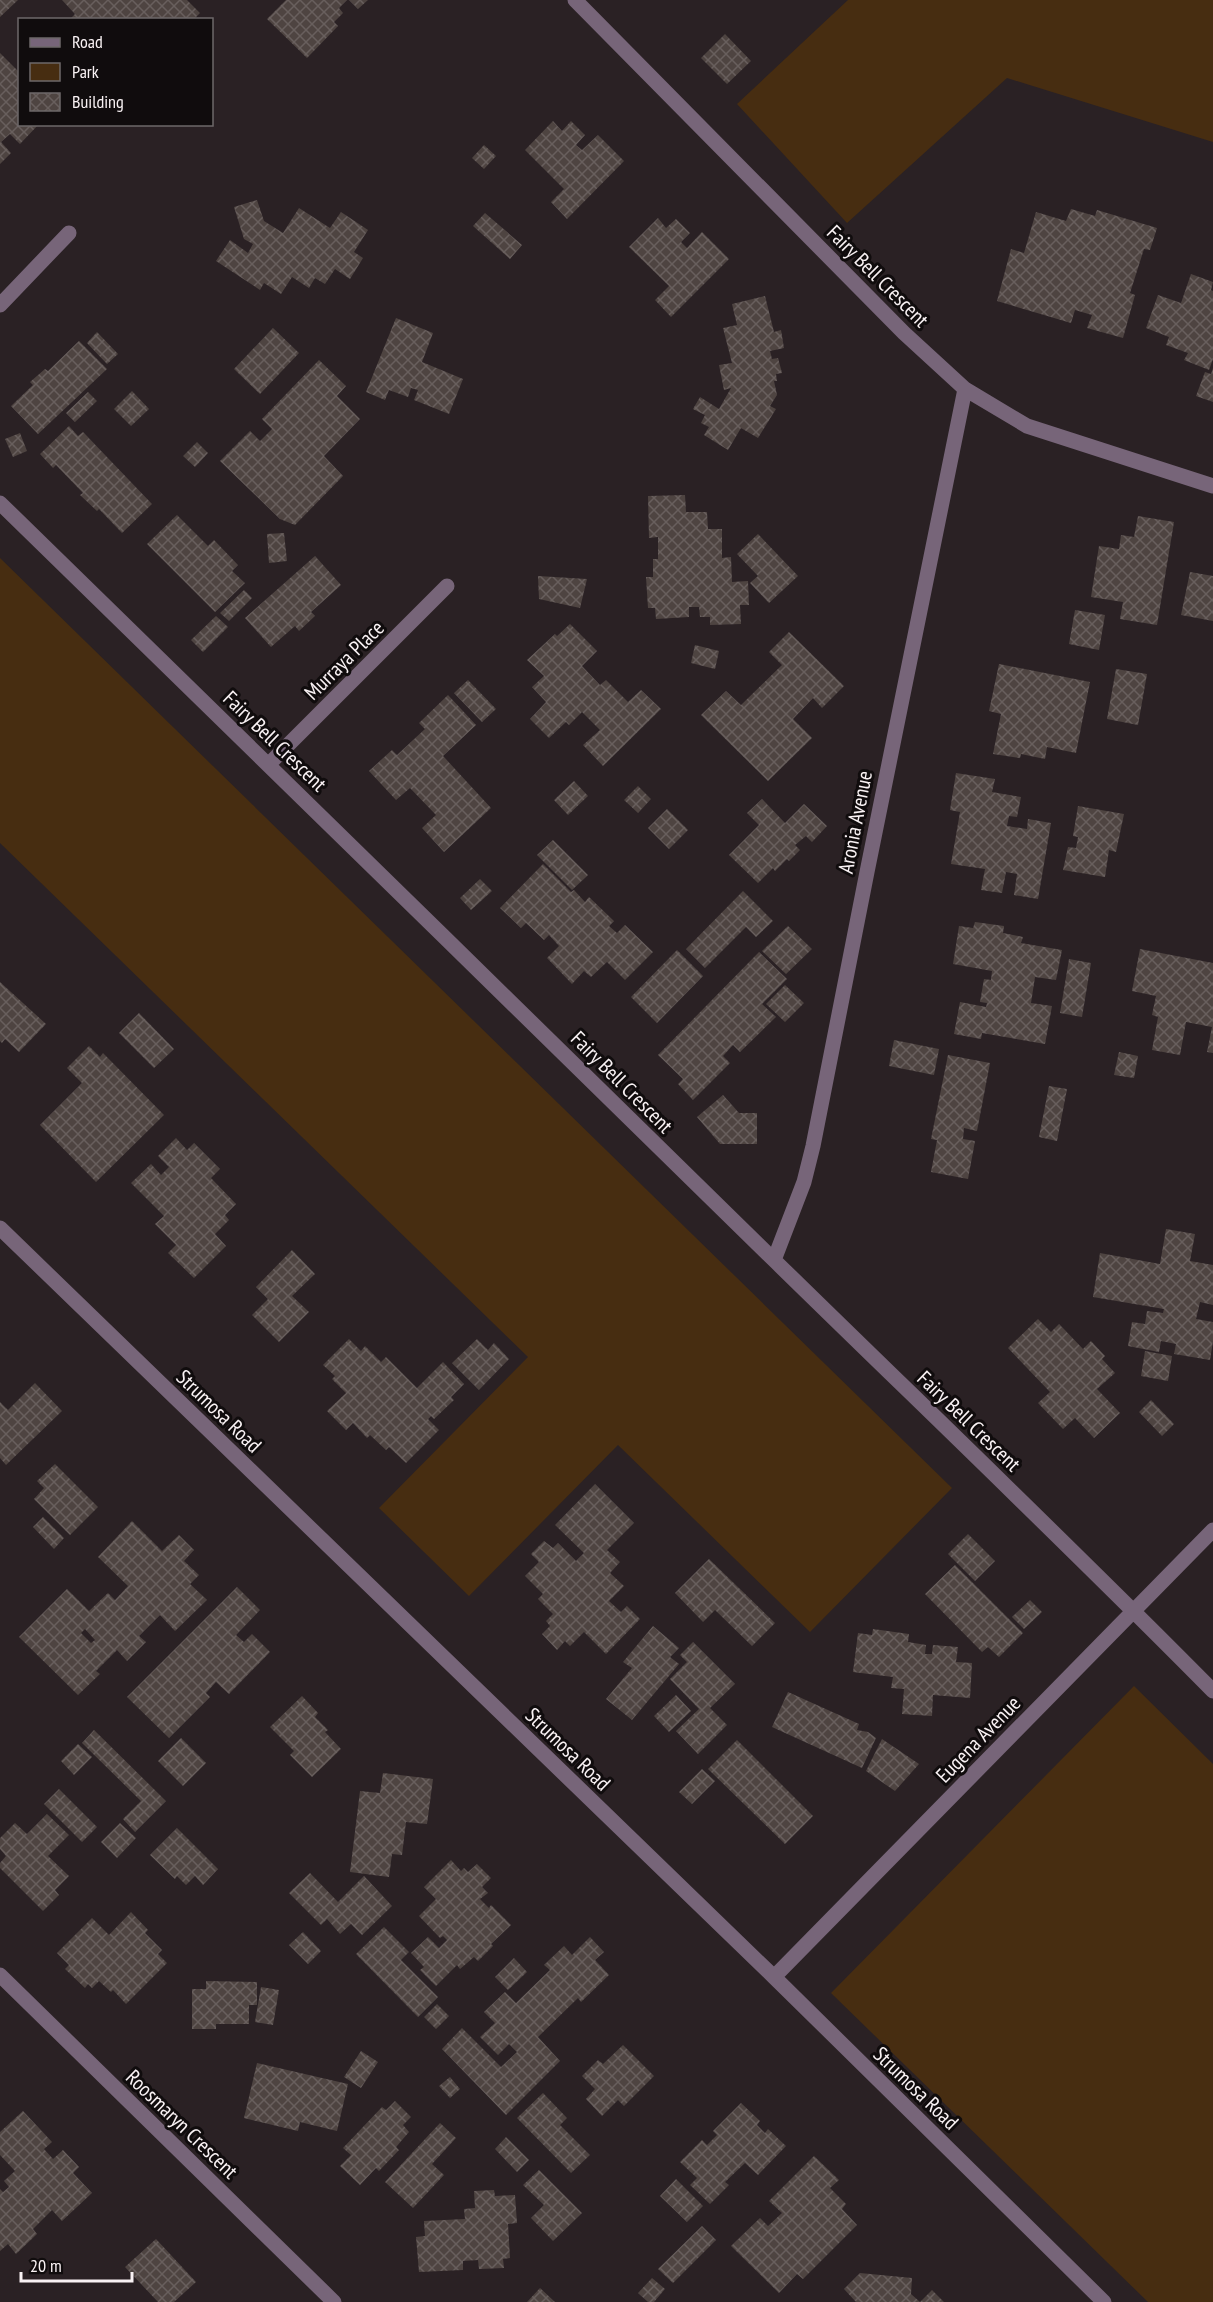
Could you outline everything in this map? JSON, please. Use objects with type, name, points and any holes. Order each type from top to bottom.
[{"type":"street","name":"Fairy Bell Crescent","points":[[574,0],[904,333],[965,389],[1027,426],[1213,486]]},
{"type":"street","points":[[0,305],[69,233]]},
{"type":"street","name":"Aronia Avenue","points":[[774,1260],[796,1204],[813,1146],[965,389]]},
{"type":"street","name":"Fairy Bell Crescent","points":[[0,503],[1134,1611],[1213,1691]]},
{"type":"street","name":"Murraya Place","points":[[269,764],[447,586]]},
{"type":"street","name":"Strumosa Road","points":[[0,1228],[774,1977],[1104,2302]]},
{"type":"street","name":"Eugena Avenue","points":[[774,1977],[1213,1530]]},
{"type":"street","name":"Roosmaryn Crescent","points":[[0,1975],[334,2302]]},
{"type":"green space","points":[[848,0],[1213,0],[1213,142],[1007,78],[847,223],[737,104]]},
{"type":"green space","points":[[0,558],[952,1488],[810,1632],[618,1445],[469,1596],[379,1508],[528,1357],[0,843]]},
{"type":"green space","points":[[1134,1686],[1213,1764],[1213,2302],[1148,2302],[831,1993]]},
{"type":"building","points":[[0,0],[18,0],[0,17]]},
{"type":"building","points":[[62,0],[187,0],[200,13],[195,18],[71,18],[75,14]]},
{"type":"building","points":[[286,0],[347,0],[339,8],[343,13],[334,22],[338,26],[307,58],[267,19]]},
{"type":"building","points":[[349,0],[368,0],[358,9]]},
{"type":"building","points":[[725,34],[751,61],[727,84],[701,58]]},
{"type":"building","points":[[0,53],[18,71],[18,126],[37,126],[20,144],[10,134],[1,142],[11,153],[0,164]]},
{"type":"building","points":[[553,121],[562,131],[571,121],[585,135],[576,145],[582,150],[598,135],[624,161],[567,219],[551,202],[564,189],[525,150]]},
{"type":"building","points":[[484,145],[496,156],[484,169],[472,158]]},
{"type":"building","points":[[257,200],[264,221],[283,233],[299,208],[330,228],[341,212],[368,230],[354,252],[363,258],[350,279],[335,269],[325,284],[315,278],[309,288],[292,277],[281,294],[264,283],[260,290],[216,261],[230,240],[248,253],[253,244],[244,239],[234,207]]},
{"type":"building","points":[[1071,209],[1095,216],[1097,210],[1157,228],[1150,250],[1144,249],[1130,293],[1135,295],[1123,338],[1087,328],[1092,315],[1075,310],[1071,323],[997,301],[1011,249],[1024,253],[1036,212],[1066,221]]},
{"type":"building","points":[[485,213],[522,245],[510,259],[473,226]]},
{"type":"building","points":[[658,218],[666,228],[676,219],[690,233],[681,242],[687,248],[702,232],[729,259],[671,317],[655,300],[669,286],[629,247]]},
{"type":"building","points":[[1191,274],[1213,282],[1211,290],[1213,291],[1213,359],[1209,370],[1184,360],[1188,353],[1166,345],[1169,337],[1146,328],[1158,295],[1181,303]]},
{"type":"building","points":[[765,296],[774,332],[781,330],[784,348],[770,351],[772,359],[778,358],[782,373],[776,374],[777,381],[774,381],[777,395],[770,406],[776,409],[758,438],[741,428],[728,450],[704,435],[709,427],[701,423],[705,415],[693,409],[700,397],[719,409],[731,388],[724,390],[719,365],[732,363],[723,328],[737,325],[732,304]]},
{"type":"building","points":[[396,318],[433,333],[422,362],[463,379],[449,414],[414,400],[418,390],[411,388],[408,397],[389,390],[385,400],[366,392]]},
{"type":"building","points":[[273,328],[299,353],[260,394],[234,369]]},
{"type":"building","points":[[97,332],[118,354],[107,364],[87,343]]},
{"type":"building","points":[[79,341],[107,369],[38,434],[11,406],[33,385],[30,382],[45,369],[48,371]]},
{"type":"building","points":[[319,360],[346,386],[337,396],[360,419],[324,456],[343,476],[295,525],[280,519],[220,461],[250,431],[260,441],[272,429],[262,419]]},
{"type":"building","points":[[1213,368],[1213,402],[1196,396],[1205,372],[1211,374]]},
{"type":"building","points":[[132,391],[149,409],[131,426],[114,409]]},
{"type":"building","points":[[88,392],[97,401],[75,422],[66,413]]},
{"type":"building","points":[[69,426],[78,436],[83,432],[152,504],[122,533],[99,509],[97,511],[80,495],[83,493],[56,465],[53,468],[40,454]]},
{"type":"building","points":[[20,433],[27,451],[13,457],[5,439]]},
{"type":"building","points":[[197,442],[208,453],[195,467],[183,456]]},
{"type":"building","points":[[685,495],[686,512],[707,512],[708,529],[722,529],[722,558],[731,557],[732,582],[748,581],[749,605],[740,605],[741,624],[710,625],[710,617],[700,617],[699,607],[689,607],[689,617],[656,619],[655,608],[648,608],[646,577],[653,577],[653,559],[658,559],[658,537],[649,538],[648,496]]},
{"type":"building","points":[[177,515],[208,546],[214,540],[238,565],[232,571],[245,583],[215,612],[147,544]]},
{"type":"building","points":[[1138,516],[1174,522],[1157,625],[1120,619],[1123,602],[1091,597],[1099,546],[1119,549],[1121,535],[1134,537]]},
{"type":"building","points":[[284,533],[287,561],[269,563],[267,534]]},
{"type":"building","points":[[758,534],[798,576],[769,603],[750,583],[758,576],[737,554]]},
{"type":"building","points":[[315,556],[341,585],[311,612],[315,616],[299,631],[295,626],[271,647],[245,618]]},
{"type":"building","points":[[1190,572],[1213,576],[1213,621],[1181,615]]},
{"type":"building","points":[[538,576],[587,579],[580,608],[539,599]]},
{"type":"building","points":[[244,590],[252,598],[229,621],[220,613]]},
{"type":"building","points":[[1075,610],[1105,615],[1099,650],[1069,644]]},
{"type":"building","points":[[216,616],[228,627],[203,652],[191,640]]},
{"type":"building","points":[[570,624],[597,651],[582,666],[600,685],[606,680],[628,702],[641,690],[661,709],[603,766],[583,745],[600,730],[582,712],[569,725],[566,722],[549,738],[530,719],[546,702],[532,687],[544,676],[527,660],[555,634],[557,636]]},
{"type":"building","points":[[789,632],[844,686],[822,708],[813,698],[793,719],[812,738],[768,781],[701,715],[726,691],[741,705],[782,665],[769,652]]},
{"type":"building","points":[[695,645],[719,651],[715,669],[691,663]]},
{"type":"building","points":[[999,664],[1090,682],[1076,753],[1047,747],[1045,759],[1021,754],[1020,758],[993,754],[1001,714],[989,711]]},
{"type":"building","points":[[1116,669],[1147,674],[1138,725],[1107,719]]},
{"type":"building","points":[[468,680],[496,709],[482,722],[454,693]]},
{"type":"building","points":[[448,695],[476,725],[443,756],[491,808],[444,852],[422,828],[436,815],[410,788],[396,800],[369,771],[392,750],[397,755],[425,729],[419,723]]},
{"type":"building","points":[[956,773],[995,779],[992,792],[1021,797],[1017,817],[1009,816],[1007,826],[1027,829],[1028,819],[1051,823],[1038,899],[1014,895],[1017,874],[1006,872],[1002,893],[981,890],[985,869],[951,864],[960,812],[950,810]]},
{"type":"building","points":[[574,781],[588,796],[568,815],[554,800]]},
{"type":"building","points":[[638,786],[651,799],[638,813],[624,800]]},
{"type":"building","points":[[762,799],[785,823],[804,804],[827,826],[812,842],[806,836],[795,845],[800,850],[775,871],[773,868],[758,883],[729,855],[759,825],[747,813]]},
{"type":"building","points":[[1078,806],[1124,814],[1116,852],[1109,850],[1105,877],[1063,870],[1068,847],[1076,848],[1078,837],[1073,836]]},
{"type":"building","points":[[667,809],[688,830],[669,849],[648,828]]},
{"type":"building","points":[[553,840],[588,875],[572,890],[537,855]]},
{"type":"building","points":[[543,864],[571,892],[574,890],[585,902],[589,897],[614,921],[609,926],[617,933],[625,925],[653,952],[625,980],[607,962],[591,977],[584,971],[572,984],[547,958],[559,946],[549,935],[544,940],[526,923],[521,928],[500,908]]},
{"type":"building","points":[[480,879],[492,891],[471,910],[460,898]]},
{"type":"building","points":[[743,891],[773,921],[756,937],[746,927],[705,968],[686,949]]},
{"type":"building","points":[[975,922],[1004,926],[1003,933],[1023,937],[1021,943],[1062,950],[1056,980],[1035,977],[1031,1003],[1052,1006],[1045,1044],[982,1033],[981,1039],[954,1034],[960,1002],[986,1007],[987,1003],[980,1002],[984,979],[991,980],[992,971],[953,964],[959,926],[973,928]]},
{"type":"building","points":[[788,926],[812,949],[786,974],[762,951]]},
{"type":"building","points":[[1140,949],[1213,963],[1213,1053],[1207,1052],[1212,1027],[1186,1022],[1180,1055],[1152,1050],[1158,1017],[1152,1015],[1156,996],[1132,991]]},
{"type":"building","points":[[677,950],[703,976],[657,1023],[631,997]]},
{"type":"building","points":[[759,952],[787,979],[762,1004],[776,1017],[740,1052],[733,1045],[723,1056],[730,1063],[693,1100],[678,1084],[683,1079],[658,1055]]},
{"type":"building","points":[[1069,959],[1091,963],[1082,1017],[1060,1013]]},
{"type":"building","points":[[0,982],[46,1024],[19,1052],[5,1039],[2,1043],[0,1041]]},
{"type":"building","points":[[785,985],[804,1003],[785,1022],[766,1004]]},
{"type":"building","points":[[139,1013],[174,1049],[154,1068],[119,1033]]},
{"type":"building","points":[[894,1040],[939,1049],[934,1075],[889,1066]]},
{"type":"building","points":[[89,1046],[100,1057],[103,1053],[164,1115],[96,1182],[40,1125],[82,1083],[67,1068]]},
{"type":"building","points":[[1119,1052],[1138,1056],[1134,1078],[1114,1075]]},
{"type":"building","points":[[948,1055],[990,1063],[977,1131],[964,1128],[963,1139],[975,1141],[968,1179],[931,1172],[937,1140],[931,1139]]},
{"type":"building","points":[[1049,1086],[1067,1089],[1057,1141],[1039,1137]]},
{"type":"building","points":[[723,1095],[739,1113],[757,1113],[757,1144],[720,1144],[697,1117]]},
{"type":"building","points":[[176,1138],[187,1150],[194,1143],[220,1169],[211,1178],[236,1204],[225,1215],[229,1220],[215,1234],[226,1246],[194,1278],[168,1253],[176,1245],[155,1224],[164,1216],[131,1183],[151,1164],[161,1175],[169,1167],[158,1156]]},
{"type":"building","points":[[1166,1229],[1195,1234],[1190,1261],[1213,1265],[1213,1305],[1200,1302],[1196,1319],[1213,1322],[1210,1360],[1174,1354],[1176,1344],[1161,1341],[1159,1352],[1128,1346],[1132,1322],[1145,1324],[1147,1311],[1163,1313],[1164,1309],[1093,1297],[1100,1253],[1160,1264]]},
{"type":"building","points":[[292,1250],[315,1274],[292,1296],[309,1312],[279,1342],[252,1315],[268,1299],[256,1287]]},
{"type":"building","points":[[1038,1319],[1051,1332],[1059,1324],[1083,1349],[1091,1341],[1105,1356],[1102,1359],[1115,1373],[1097,1389],[1120,1413],[1094,1438],[1075,1418],[1063,1429],[1038,1403],[1050,1392],[1008,1348]]},
{"type":"building","points":[[349,1339],[361,1351],[365,1346],[381,1362],[386,1357],[417,1388],[443,1362],[464,1384],[451,1397],[454,1400],[434,1419],[431,1416],[428,1419],[439,1430],[406,1463],[389,1447],[386,1450],[370,1435],[367,1438],[353,1423],[346,1430],[327,1411],[346,1393],[332,1379],[335,1376],[323,1365]]},
{"type":"building","points":[[477,1339],[488,1350],[494,1343],[509,1359],[479,1390],[452,1363]]},
{"type":"building","points":[[1145,1351],[1172,1356],[1168,1381],[1141,1376]]},
{"type":"building","points":[[35,1383],[62,1411],[6,1465],[0,1458],[0,1402],[8,1410]]},
{"type":"building","points":[[1151,1400],[1174,1424],[1162,1436],[1139,1412]]},
{"type":"building","points":[[55,1464],[98,1507],[70,1535],[34,1499],[44,1488],[37,1481]]},
{"type":"building","points":[[595,1484],[634,1523],[607,1550],[620,1562],[610,1573],[624,1586],[609,1601],[621,1612],[627,1606],[640,1619],[606,1654],[584,1632],[570,1646],[565,1641],[557,1650],[542,1634],[550,1626],[546,1621],[553,1614],[538,1599],[543,1594],[525,1576],[539,1562],[531,1554],[544,1541],[553,1548],[558,1543],[576,1561],[584,1553],[555,1525]]},
{"type":"building","points":[[43,1517],[64,1538],[54,1549],[33,1527]]},
{"type":"building","points":[[132,1521],[162,1551],[179,1535],[194,1550],[184,1561],[199,1575],[190,1584],[207,1600],[175,1631],[160,1615],[139,1636],[146,1642],[127,1661],[117,1650],[96,1671],[100,1674],[78,1695],[19,1637],[67,1589],[89,1611],[108,1593],[115,1600],[128,1586],[98,1557]],"holes":[[[85,1629],[95,1640],[91,1643],[81,1633]]]},
{"type":"building","points":[[968,1534],[995,1561],[975,1581],[948,1554]]},
{"type":"building","points":[[709,1559],[775,1623],[752,1646],[715,1610],[703,1622],[675,1593]]},
{"type":"building","points":[[955,1565],[1023,1633],[999,1657],[988,1647],[982,1652],[925,1594]]},
{"type":"building","points":[[237,1587],[260,1610],[236,1635],[244,1642],[252,1634],[270,1652],[229,1694],[216,1682],[206,1693],[210,1697],[169,1738],[127,1697]]},
{"type":"building","points":[[1030,1600],[1042,1612],[1024,1629],[1012,1617]]},
{"type":"building","points":[[653,1626],[679,1648],[670,1657],[679,1664],[632,1720],[606,1699],[632,1668],[623,1662]]},
{"type":"building","points":[[873,1629],[909,1634],[908,1642],[926,1645],[925,1654],[932,1654],[933,1645],[958,1647],[956,1662],[972,1663],[970,1698],[933,1695],[932,1716],[902,1714],[904,1689],[891,1688],[893,1677],[853,1672],[858,1633],[872,1635]]},
{"type":"building","points":[[693,1642],[735,1684],[710,1708],[727,1725],[698,1754],[676,1731],[699,1709],[670,1679],[687,1662],[680,1655]]},
{"type":"building","points":[[788,1692],[859,1724],[857,1730],[868,1732],[876,1738],[862,1768],[772,1727]]},
{"type":"building","points":[[676,1695],[691,1711],[669,1732],[654,1716]]},
{"type":"building","points":[[302,1696],[318,1713],[315,1717],[328,1730],[325,1732],[341,1749],[312,1777],[290,1755],[294,1751],[270,1727]]},
{"type":"building","points":[[94,1730],[166,1801],[135,1832],[123,1819],[141,1801],[82,1743]]},
{"type":"building","points":[[181,1738],[206,1763],[183,1786],[158,1761]]},
{"type":"building","points":[[882,1739],[919,1764],[895,1791],[866,1771]]},
{"type":"building","points":[[737,1740],[813,1816],[785,1844],[708,1769]]},
{"type":"building","points":[[78,1744],[92,1757],[74,1775],[61,1761]]},
{"type":"building","points":[[702,1769],[715,1781],[692,1804],[679,1792]]},
{"type":"building","points":[[383,1773],[433,1779],[427,1824],[406,1822],[402,1855],[392,1854],[389,1877],[350,1872],[360,1791],[380,1793]]},
{"type":"building","points":[[59,1789],[97,1827],[82,1842],[44,1804]]},
{"type":"building","points":[[47,1814],[69,1835],[48,1856],[69,1876],[55,1890],[59,1895],[43,1911],[0,1868],[0,1863],[6,1856],[0,1849],[0,1838],[15,1823],[27,1834]]},
{"type":"building","points":[[120,1823],[136,1838],[117,1858],[101,1842]]},
{"type":"building","points":[[177,1828],[218,1869],[203,1885],[195,1876],[186,1885],[177,1876],[175,1879],[150,1855]]},
{"type":"building","points":[[451,1860],[461,1871],[464,1868],[468,1872],[477,1864],[491,1878],[482,1887],[488,1893],[480,1899],[489,1908],[491,1905],[511,1925],[491,1944],[493,1946],[478,1961],[474,1957],[460,1969],[457,1965],[436,1986],[420,1970],[424,1967],[411,1953],[428,1937],[439,1948],[447,1940],[443,1936],[440,1938],[419,1916],[436,1899],[424,1887]]},
{"type":"building","points":[[310,1873],[338,1902],[364,1876],[392,1906],[362,1935],[351,1924],[340,1934],[327,1919],[321,1925],[289,1893]]},
{"type":"building","points":[[131,1912],[148,1930],[145,1933],[162,1950],[158,1954],[167,1963],[126,2004],[113,1990],[111,1992],[99,1981],[92,1988],[88,1984],[85,1988],[65,1969],[69,1965],[57,1953],[92,1918],[109,1935]]},
{"type":"building","points":[[384,1927],[409,1952],[401,1960],[438,1997],[418,2017],[356,1954]]},
{"type":"building","points":[[303,1932],[321,1951],[308,1964],[289,1945]]},
{"type":"building","points":[[590,1937],[604,1952],[595,1960],[609,1975],[581,2002],[578,1998],[538,2037],[560,2061],[506,2115],[442,2049],[462,2028],[501,2067],[517,2052],[509,2044],[498,2055],[480,2037],[495,2023],[484,2012],[505,1992],[516,2003],[550,1970],[544,1965],[564,1946],[572,1955]]},
{"type":"building","points":[[514,1958],[527,1972],[508,1990],[495,1977]]},
{"type":"building","points":[[206,1981],[257,1982],[257,2005],[249,2005],[249,2024],[216,2024],[216,2029],[192,2029],[192,1989],[206,1989]]},
{"type":"building","points":[[261,1987],[279,1990],[273,2025],[255,2022]]},
{"type":"building","points":[[437,2004],[449,2016],[436,2029],[424,2017]]},
{"type":"building","points":[[623,2045],[654,2076],[624,2106],[618,2100],[602,2116],[586,2099],[595,2089],[582,2076],[598,2060],[603,2064]]},
{"type":"building","points":[[361,2051],[378,2062],[361,2088],[344,2077]]},
{"type":"building","points":[[257,2063],[348,2084],[337,2131],[300,2122],[298,2131],[244,2118]]},
{"type":"building","points":[[450,2077],[460,2089],[450,2098],[439,2086]]},
{"type":"building","points":[[543,2093],[567,2118],[560,2125],[590,2155],[571,2173],[517,2118]]},
{"type":"building","points":[[395,2101],[411,2117],[403,2125],[409,2132],[396,2147],[399,2150],[379,2171],[376,2168],[360,2185],[340,2166],[351,2155],[343,2148],[382,2107],[386,2110]]},
{"type":"building","points":[[741,2103],[760,2121],[757,2125],[765,2133],[768,2129],[786,2146],[758,2175],[745,2163],[725,2182],[729,2185],[710,2204],[690,2185],[697,2178],[680,2162],[702,2140],[707,2145],[717,2135],[713,2131]]},
{"type":"building","points":[[23,2111],[52,2142],[44,2149],[53,2159],[63,2150],[79,2167],[73,2173],[92,2193],[62,2221],[52,2210],[33,2229],[37,2234],[16,2254],[8,2244],[0,2251],[0,2189],[3,2192],[9,2187],[4,2181],[15,2171],[0,2155],[0,2132]]},
{"type":"building","points":[[440,2123],[456,2138],[432,2164],[444,2175],[413,2208],[385,2182]]},
{"type":"building","points":[[506,2137],[529,2160],[517,2172],[495,2149]]},
{"type":"building","points":[[814,2156],[839,2180],[830,2188],[846,2204],[842,2209],[857,2225],[803,2279],[797,2274],[779,2293],[731,2246],[760,2218],[768,2226],[782,2213],[769,2201]]},
{"type":"building","points":[[539,2170],[582,2213],[553,2241],[531,2218],[544,2205],[523,2185]]},
{"type":"building","points":[[676,2179],[703,2206],[687,2222],[660,2196]]},
{"type":"building","points":[[494,2190],[495,2196],[515,2195],[517,2223],[508,2224],[510,2258],[503,2259],[504,2268],[479,2269],[478,2260],[463,2261],[463,2270],[419,2272],[416,2237],[425,2236],[424,2221],[465,2219],[464,2209],[475,2208],[474,2191]]},
{"type":"building","points":[[702,2226],[716,2240],[673,2283],[658,2269]]},
{"type":"building","points":[[156,2239],[196,2282],[174,2302],[158,2302],[125,2267]]},
{"type":"building","points":[[860,2273],[912,2278],[911,2294],[920,2302],[856,2302],[844,2289]]},
{"type":"building","points":[[652,2278],[665,2289],[654,2302],[648,2302],[638,2293]]},
{"type":"building","points":[[540,2288],[555,2302],[527,2302]]},
{"type":"building","points":[[932,2290],[944,2302],[920,2302]]}]
